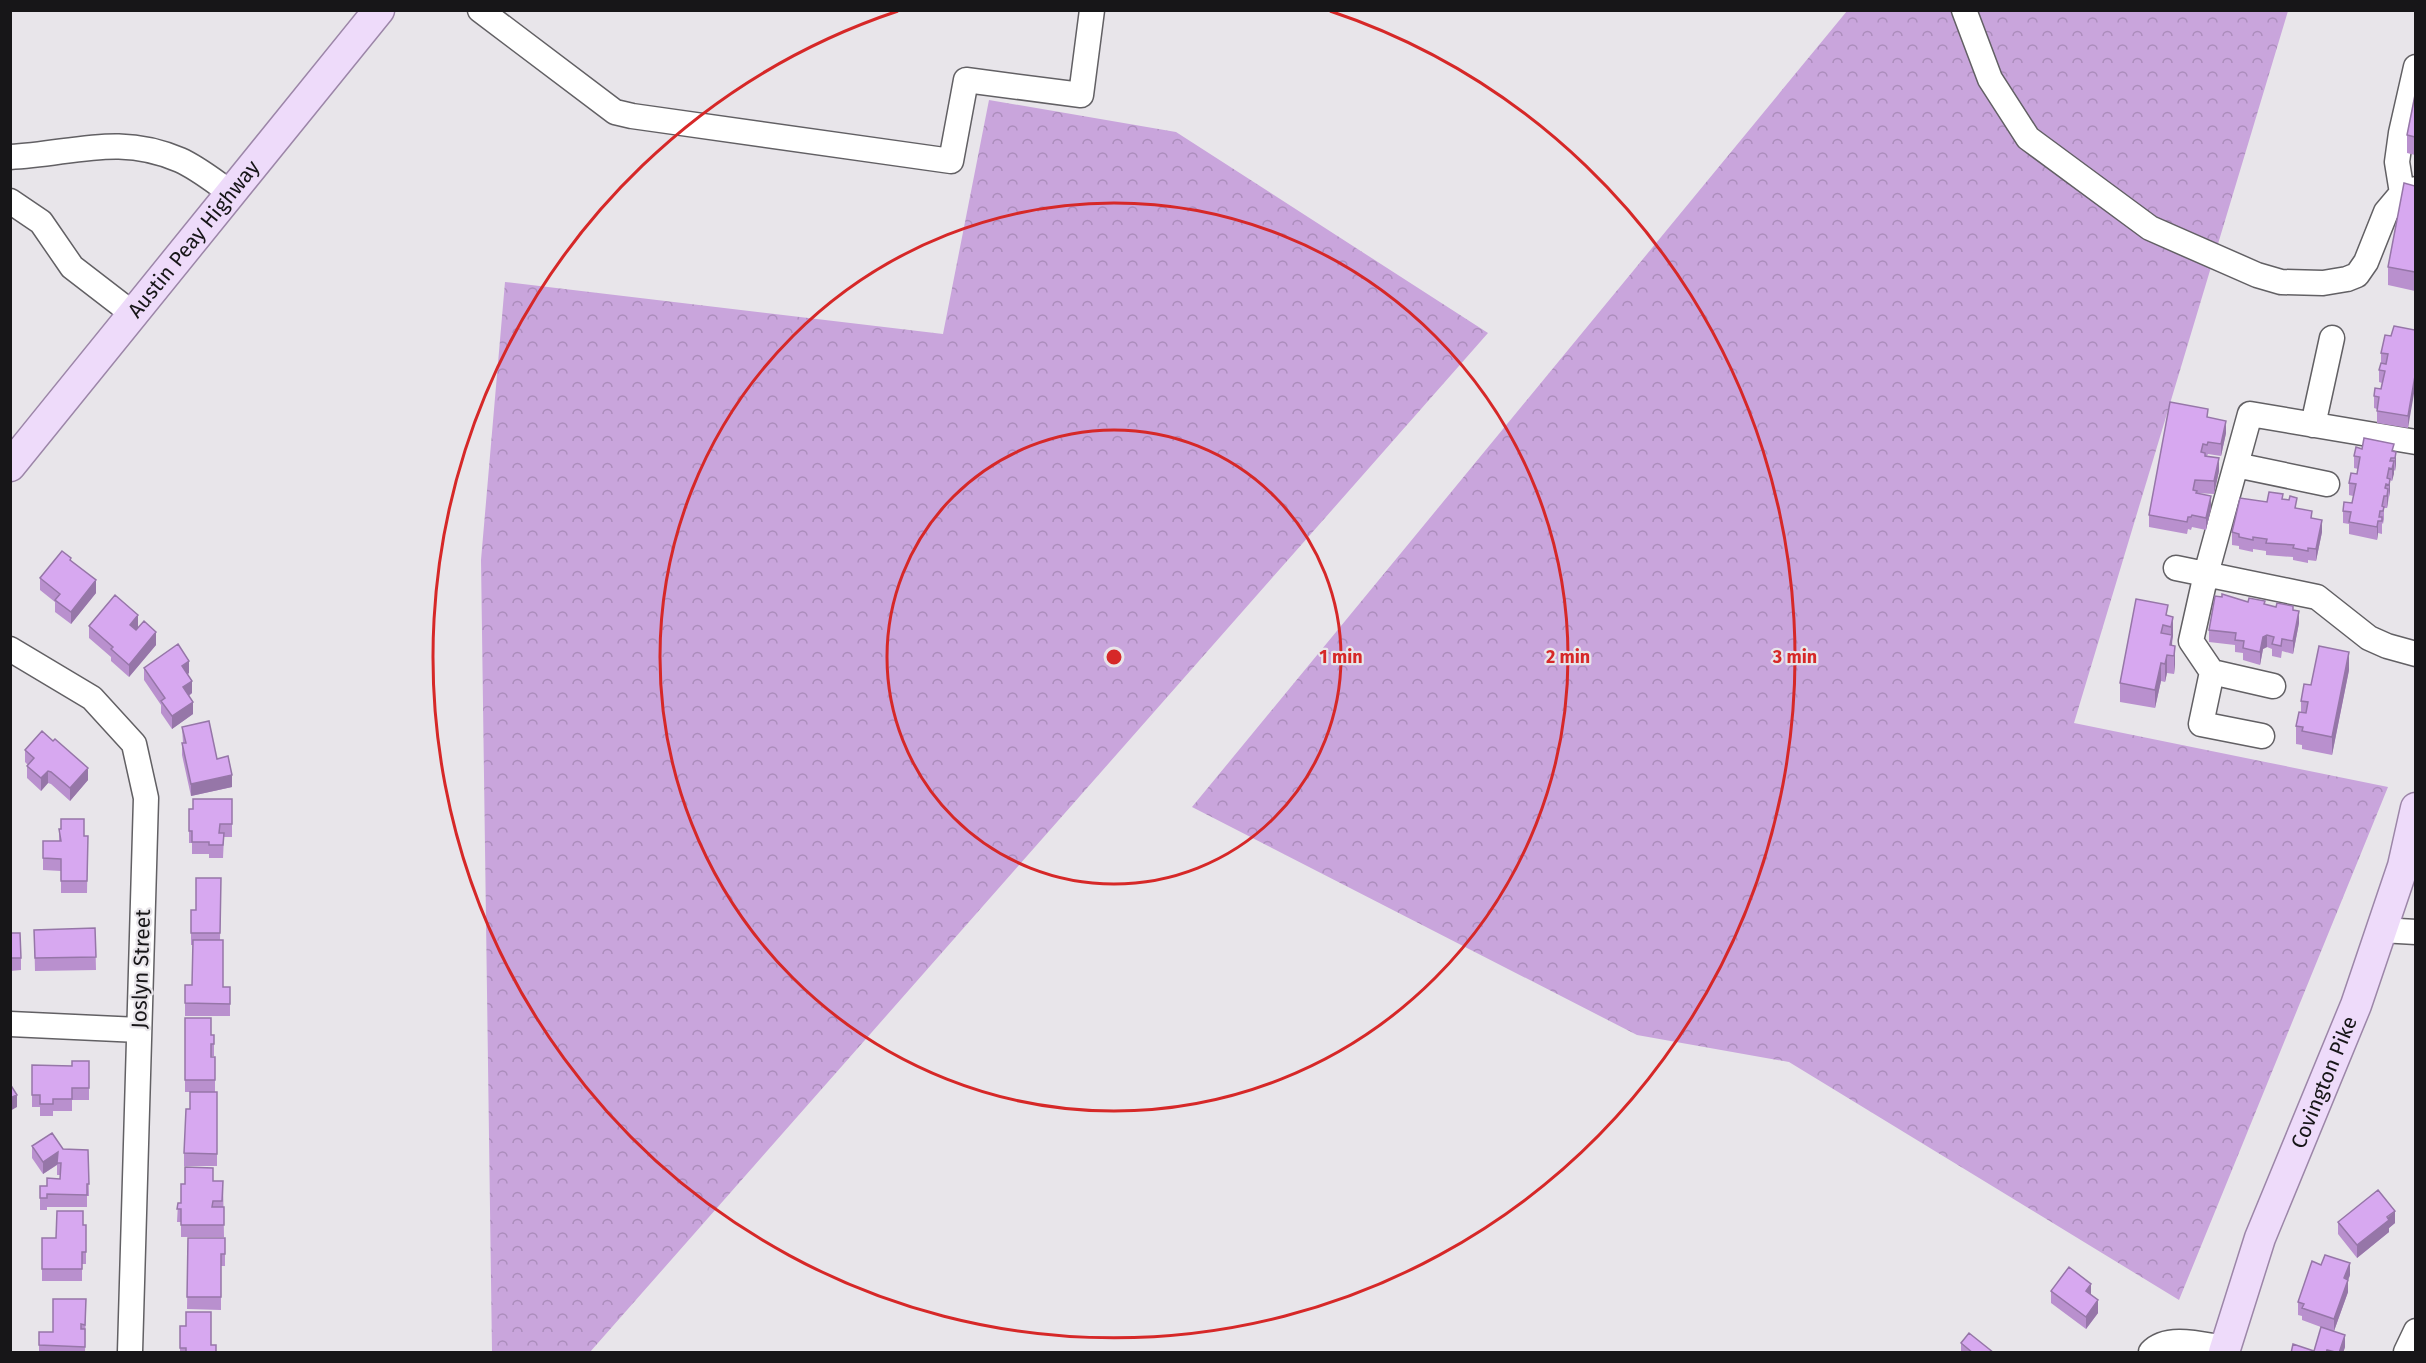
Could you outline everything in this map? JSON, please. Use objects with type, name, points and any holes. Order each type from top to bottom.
[{"type":"main road","name":"Austin Peay Highway","points":[[10,466],[379,10]]},
{"type":"main road","name":"Covington Pike","points":[[2224,1350],[2260,1238],[2356,1005],[2403,866],[2415,808]]},
{"type":"street","points":[[480,10],[615,112],[951,161],[966,80],[1081,94],[1092,10]]},
{"type":"street","points":[[1964,10],[1989,79],[2028,138],[2150,228],[2257,275],[2281,282],[2323,283],[2347,279],[2357,275],[2366,262],[2386,212],[2409,191],[2397,162],[2400,133],[2415,67]]},
{"type":"street","points":[[10,158],[116,145],[151,149],[183,161],[231,193]]},
{"type":"street","points":[[10,201],[41,222],[72,267],[133,314]]},
{"type":"street","points":[[2313,425],[2332,338]]},
{"type":"street","points":[[2273,686],[2212,672],[2191,641],[2206,574],[2250,414],[2415,442]]},
{"type":"street","points":[[2236,465],[2327,484]]},
{"type":"street","points":[[2176,568],[2317,597],[2369,638],[2415,654]]},
{"type":"street","name":"Joslyn Street","points":[[10,649],[92,698],[134,744],[146,798],[130,1353]]},
{"type":"street","points":[[2212,672],[2201,724],[2262,736]]},
{"type":"street","points":[[2381,930],[2415,932]]},
{"type":"street","points":[[10,1024],[139,1030]]},
{"type":"street","points":[[2406,1353],[2415,1331]]},
{"type":"street","points":[[2151,1353],[2154,1348],[2180,1341],[2224,1350]]},
{"type":"green space","points":[[1847,11],[2288,11],[2074,723],[2388,787],[2179,1300],[1789,1062],[1637,1035],[1192,807]]},
{"type":"green space","points":[[989,100],[1176,132],[1488,333],[590,1352],[492,1352],[481,560],[505,282],[943,334]]},
{"type":"building","points":[[2415,95],[2415,137],[2407,135]]},
{"type":"building","points":[[2404,183],[2415,186],[2415,272],[2388,267]]},
{"type":"building","points":[[2394,326],[2415,330],[2415,376],[2408,416],[2377,411],[2379,397],[2374,396],[2375,388],[2381,389],[2385,371],[2379,370],[2381,363],[2386,364],[2388,354],[2381,353],[2385,335],[2391,336]]},
{"type":"building","points":[[2170,402],[2208,409],[2207,417],[2226,421],[2221,444],[2208,442],[2207,445],[2203,444],[2201,452],[2205,453],[2205,456],[2219,458],[2214,481],[2195,480],[2193,490],[2197,491],[2196,493],[2211,496],[2206,518],[2192,515],[2188,517],[2187,522],[2149,515]]},
{"type":"building","points":[[2364,438],[2394,444],[2392,451],[2396,452],[2395,458],[2391,458],[2390,461],[2394,461],[2392,469],[2389,468],[2387,478],[2390,479],[2389,485],[2386,484],[2385,488],[2388,489],[2387,496],[2384,496],[2383,511],[2380,511],[2379,517],[2382,517],[2382,521],[2378,521],[2377,527],[2349,522],[2351,512],[2343,511],[2344,502],[2352,503],[2356,484],[2349,483],[2351,473],[2357,474],[2360,457],[2354,456],[2356,447],[2362,449]]},
{"type":"building","points":[[2269,492],[2283,494],[2282,499],[2289,500],[2290,496],[2297,498],[2295,508],[2312,511],[2311,518],[2322,520],[2316,549],[2308,548],[2308,551],[2293,548],[2294,545],[2266,543],[2267,539],[2253,537],[2253,540],[2239,537],[2239,534],[2232,532],[2240,498],[2267,502]]},
{"type":"building","points":[[62,551],[96,580],[71,612],[55,600],[60,594],[40,578]]},
{"type":"building","points":[[2222,594],[2248,602],[2249,598],[2265,601],[2264,604],[2276,607],[2277,603],[2293,606],[2293,610],[2299,611],[2293,641],[2282,639],[2281,646],[2272,644],[2274,637],[2267,635],[2263,637],[2260,652],[2243,648],[2244,641],[2235,640],[2236,633],[2209,630],[2215,596],[2222,597]]},
{"type":"building","points":[[115,595],[138,615],[130,625],[136,630],[144,621],[156,632],[129,665],[89,626]]},
{"type":"building","points":[[2136,599],[2168,605],[2166,615],[2173,617],[2171,627],[2163,625],[2161,633],[2172,635],[2170,645],[2175,646],[2174,656],[2167,655],[2165,664],[2161,663],[2155,690],[2120,683]]},
{"type":"building","points":[[178,644],[189,661],[182,666],[192,681],[183,687],[193,702],[172,716],[161,701],[165,698],[144,668]]},
{"type":"building","points":[[2319,646],[2349,652],[2332,737],[2302,731],[2303,727],[2296,726],[2299,712],[2306,713],[2308,702],[2301,701],[2304,684],[2311,685]]},
{"type":"building","points":[[209,721],[217,759],[228,756],[232,775],[191,784],[182,743],[186,743],[182,727]]},
{"type":"building","points":[[42,731],[53,741],[55,739],[88,768],[70,788],[51,772],[48,771],[41,778],[27,766],[34,758],[25,750]]},
{"type":"building","points":[[193,799],[232,799],[232,824],[220,824],[219,833],[224,833],[223,845],[192,842],[192,831],[189,831],[189,809],[193,809]]},
{"type":"building","points":[[61,819],[84,819],[84,836],[88,836],[87,881],[61,881],[61,859],[43,858],[43,841],[61,841],[59,829],[61,829]]},
{"type":"building","points":[[196,878],[221,878],[220,933],[191,933],[191,910],[196,910]]},
{"type":"building","points":[[95,928],[96,957],[35,958],[34,930]]},
{"type":"building","points":[[10,933],[20,933],[21,958],[10,958]]},
{"type":"building","points":[[193,940],[223,940],[223,987],[230,987],[230,1004],[185,1003],[185,985],[192,985]]},
{"type":"building","points":[[185,1018],[211,1018],[211,1035],[214,1035],[214,1044],[211,1044],[211,1057],[215,1057],[215,1080],[185,1080]]},
{"type":"building","points":[[72,1061],[89,1061],[89,1088],[72,1088],[72,1099],[53,1099],[53,1104],[40,1104],[40,1095],[32,1095],[32,1065],[72,1066]]},
{"type":"building","points":[[10,1084],[17,1095],[10,1098]]},
{"type":"building","points":[[190,1092],[217,1092],[217,1154],[184,1153],[186,1109],[190,1109]]},
{"type":"building","points":[[52,1133],[63,1149],[88,1150],[87,1195],[47,1194],[47,1198],[40,1198],[40,1186],[47,1186],[47,1178],[60,1179],[61,1163],[57,1163],[58,1152],[43,1162],[32,1146]]},
{"type":"building","points":[[185,1167],[213,1168],[213,1181],[223,1181],[222,1201],[213,1201],[212,1207],[224,1207],[224,1225],[181,1225],[181,1209],[177,1209],[178,1203],[181,1203],[181,1184],[185,1184]]},
{"type":"building","points":[[2378,1190],[2395,1211],[2387,1217],[2389,1220],[2357,1245],[2338,1222]]},
{"type":"building","points":[[57,1211],[83,1211],[83,1225],[86,1225],[86,1252],[82,1252],[82,1269],[42,1269],[42,1238],[56,1238]]},
{"type":"building","points":[[188,1238],[225,1238],[225,1254],[221,1254],[221,1297],[187,1297]]},
{"type":"building","points":[[2325,1255],[2350,1263],[2344,1278],[2348,1280],[2334,1319],[2302,1308],[2304,1304],[2298,1302],[2312,1261],[2321,1265]]},
{"type":"building","points":[[2069,1267],[2091,1284],[2086,1291],[2098,1300],[2086,1317],[2051,1291]]},
{"type":"building","points":[[53,1299],[86,1299],[85,1325],[81,1324],[81,1329],[85,1329],[85,1347],[39,1345],[39,1332],[53,1332]]},
{"type":"building","points":[[186,1312],[211,1312],[211,1345],[216,1345],[216,1353],[186,1353],[186,1348],[180,1348],[180,1326],[186,1326]]},
{"type":"building","points":[[2321,1327],[2345,1335],[2339,1353],[2327,1350],[2326,1353],[2291,1353],[2293,1344],[2314,1351]]},
{"type":"building","points":[[1969,1333],[1994,1353],[1973,1353],[1961,1343]]}]
